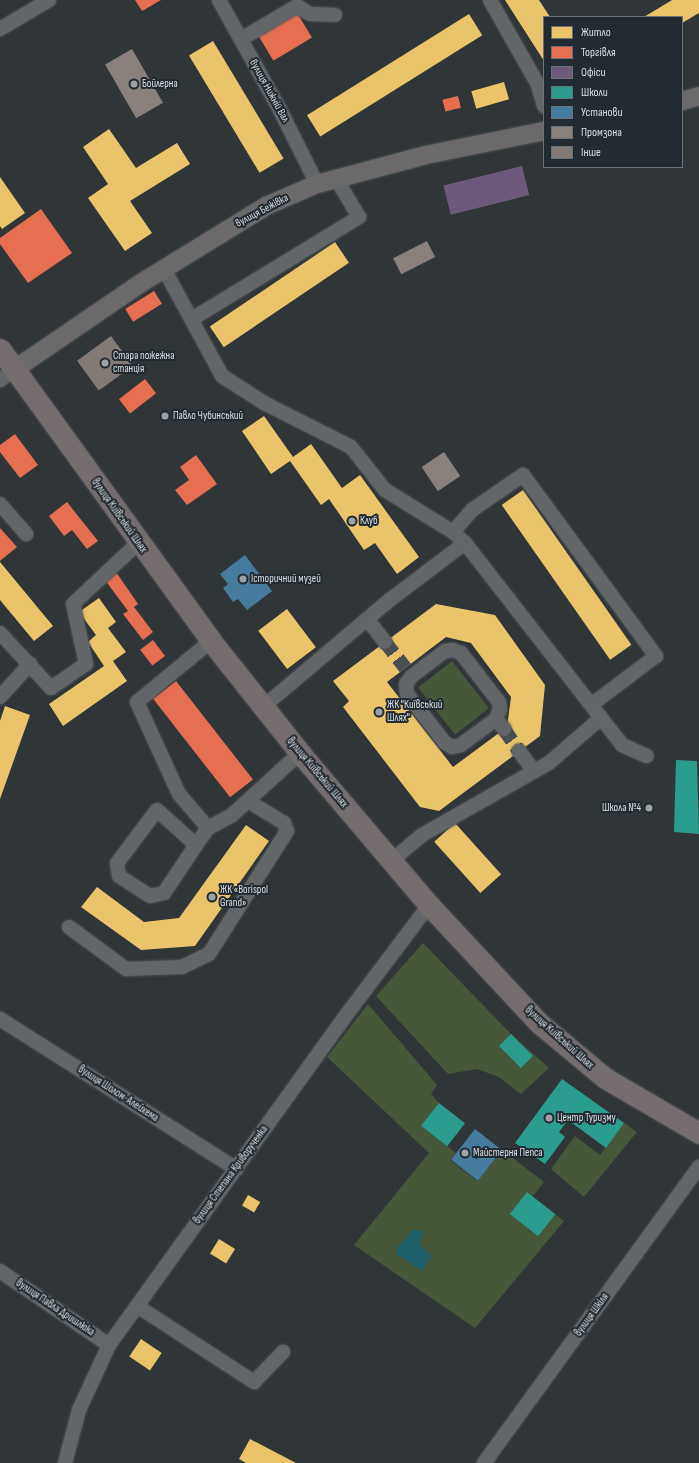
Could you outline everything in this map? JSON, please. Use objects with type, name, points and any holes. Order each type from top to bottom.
[{"type":"highway","name":"вулиця Київський Шлях","points":[[0,348],[7,375],[263,707],[390,861],[539,1023],[605,1078],[699,1137]]},
{"type":"main road","points":[[683,101],[699,96]]},
{"type":"main road","name":"вулиця Бежівка","points":[[7,375],[164,269],[266,206],[316,184],[337,180],[426,155],[543,131]]},
{"type":"street","points":[[0,29],[49,0]]},
{"type":"street","name":"вулиця Нижній Вал","points":[[218,0],[241,39],[300,149],[316,184]]},
{"type":"street","points":[[490,0],[538,85],[543,102]]},
{"type":"street","points":[[241,39],[297,6],[310,14],[335,15]]},
{"type":"street","points":[[192,319],[359,217],[337,180]]},
{"type":"street","points":[[164,269],[222,376],[264,403],[351,447],[385,490],[453,532],[465,543],[622,745],[647,756]]},
{"type":"street","points":[[453,532],[472,510],[523,475],[656,656],[591,705]]},
{"type":"street","points":[[0,504],[26,534]]},
{"type":"street","points":[[0,633],[51,688],[86,664],[73,604],[138,543]]},
{"type":"street","points":[[263,707],[367,619],[465,543]]},
{"type":"street","points":[[367,619],[385,642]]},
{"type":"street","points":[[208,828],[179,794],[136,702],[211,641]]},
{"type":"street","points":[[453,650],[461,653],[499,702],[500,724],[461,745],[452,747],[445,743],[407,694],[406,684],[408,672],[445,651],[453,650]]},
{"type":"street","points":[[0,697],[30,664]]},
{"type":"street","points":[[390,861],[422,835],[549,763],[601,718]]},
{"type":"street","points":[[519,751],[534,771]]},
{"type":"street","points":[[196,845],[157,810],[117,863],[119,876],[150,896],[164,893],[208,828],[231,816],[300,753]]},
{"type":"street","points":[[69,927],[126,969],[182,967],[209,954],[287,831],[284,822],[248,801]]},
{"type":"street","name":"вулиця Степана Криворученка","points":[[65,1463],[79,1410],[109,1345],[429,905]]},
{"type":"street","name":"вулиця Шолом-Алейхема","points":[[0,1019],[236,1169]]},
{"type":"street","name":"вулиця Шкіля","points":[[484,1463],[699,1167]]},
{"type":"street","name":"вулиця Павла Дришлюка","points":[[0,1271],[109,1345]]},
{"type":"street","points":[[137,1306],[254,1382],[283,1352]]},
{"type":"green space","points":[[452,661],[489,708],[455,735],[418,687]]},
{"type":"green space","points":[[423,943],[511,1034],[549,1068],[521,1094],[499,1077],[477,1069],[448,1074],[376,996]]},
{"type":"green space","points":[[368,1004],[437,1085],[431,1094],[439,1103],[422,1126],[456,1153],[450,1160],[477,1181],[502,1150],[544,1182],[533,1196],[527,1192],[510,1214],[538,1236],[555,1214],[564,1221],[475,1328],[354,1245],[429,1153],[327,1057]]},
{"type":"green space","points":[[624,1123],[637,1132],[584,1197],[551,1169],[575,1136],[600,1155]]},
{"type":"water","points":[[413,1229],[423,1232],[419,1244],[432,1256],[422,1271],[396,1254],[398,1247]]},
{"type":"building: Житло","points":[[505,0],[539,0],[549,16],[543,16],[543,59]]},
{"type":"building: Житло","points":[[672,0],[699,0],[699,13],[683,22],[683,16],[646,16]]},
{"type":"building: Житло","points":[[469,14],[482,35],[320,136],[307,115]]},
{"type":"building: Житло","points":[[213,41],[284,158],[260,173],[189,55]]},
{"type":"building: Житло","points":[[504,82],[509,99],[476,109],[471,91]]},
{"type":"building: Житло","points":[[109,129],[136,168],[177,143],[190,164],[130,201],[152,233],[125,251],[88,198],[108,184],[83,147]]},
{"type":"building: Житло","points":[[0,177],[25,213],[2,229],[0,226]]},
{"type":"building: Житло","points":[[335,242],[349,263],[224,347],[210,326]]},
{"type":"building: Житло","points":[[264,416],[293,457],[311,444],[342,488],[360,475],[419,557],[397,574],[375,543],[364,550],[329,499],[321,505],[290,461],[271,474],[242,431]]},
{"type":"building: Житло","points":[[523,490],[631,645],[610,660],[502,505]]},
{"type":"building: Житло","points":[[0,562],[53,626],[34,641],[0,600]]},
{"type":"building: Житло","points":[[99,598],[116,622],[108,628],[126,652],[113,661],[127,681],[63,726],[49,704],[104,666],[88,642],[96,635],[79,612]]},
{"type":"building: Житло","name":"ЖК \"Київський Шлях\"","points":[[436,604],[495,615],[545,685],[540,736],[439,811],[420,807],[343,707],[349,701],[333,681]],"holes":[[[446,637],[471,643],[511,697],[507,727],[453,767],[387,682]]]},
{"type":"building: Житло","points":[[287,609],[316,647],[287,669],[258,631]]},
{"type":"building: Житло","points":[[5,706],[30,715],[0,799],[0,721]]},
{"type":"building: Житло","points":[[455,823],[501,874],[480,893],[434,842]]},
{"type":"building: Житло","name":"ЖК «Borispol Grand»","points":[[246,825],[269,841],[195,946],[141,950],[81,907],[97,887],[144,922],[179,918]]},
{"type":"building: Житло","points":[[248,1195],[260,1202],[254,1212],[242,1205]]},
{"type":"building: Житло","points":[[219,1239],[235,1249],[226,1263],[210,1253]]},
{"type":"building: Житло","points":[[141,1339],[162,1353],[150,1370],[129,1356]]},
{"type":"building: Житло","points":[[250,1439],[296,1463],[246,1463],[239,1459]]},
{"type":"building: Торгівля","points":[[135,0],[161,0],[142,11]]},
{"type":"building: Торгівля","points":[[296,11],[312,38],[273,61],[257,34]]},
{"type":"building: Торгівля","points":[[458,96],[461,108],[445,112],[442,100]]},
{"type":"building: Торгівля","points":[[41,209],[72,253],[28,283],[0,244],[0,238]]},
{"type":"building: Торгівля","points":[[154,291],[162,304],[133,322],[125,309]]},
{"type":"building: Торгівля","points":[[145,379],[156,393],[130,414],[119,399]]},
{"type":"building: Торгівля","points":[[15,434],[38,465],[20,478],[0,452],[0,445]]},
{"type":"building: Торгівля","points":[[196,455],[217,484],[187,505],[175,490],[189,480],[180,467]]},
{"type":"building: Торгівля","points":[[67,502],[98,541],[87,549],[72,530],[64,536],[49,516]]},
{"type":"building: Торгівля","points":[[0,528],[17,547],[0,561]]},
{"type":"building: Торгівля","points":[[116,572],[138,604],[134,607],[153,632],[143,640],[123,614],[128,611],[105,580]]},
{"type":"building: Торгівля","points":[[153,640],[165,656],[152,666],[140,650]]},
{"type":"building: Торгівля","points":[[176,681],[253,780],[230,797],[153,699]]},
{"type":"building: Офіси","points":[[522,166],[529,195],[451,215],[443,186]]},
{"type":"building: Школи","points":[[676,760],[697,761],[699,834],[674,832]]},
{"type":"building: Школи","points":[[511,1034],[533,1056],[521,1068],[499,1046]]},
{"type":"building: Школи","points":[[562,1079],[624,1123],[606,1148],[568,1120],[559,1132],[565,1137],[545,1164],[515,1143]]},
{"type":"building: Школи","points":[[439,1103],[465,1123],[447,1146],[421,1126]]},
{"type":"building: Школи","points":[[527,1192],[555,1214],[538,1236],[510,1214]]},
{"type":"building: Установи","name":"Історичний музей","points":[[245,555],[272,591],[247,610],[238,599],[233,602],[223,588],[228,584],[220,574]]},
{"type":"building: Установи","points":[[475,1129],[502,1150],[478,1181],[451,1160]]},
{"type":"building: Промзона","name":"Бойлерна","points":[[132,49],[163,103],[136,118],[105,64]]},
{"type":"building: Промзона","points":[[427,241],[435,257],[401,274],[393,258]]},
{"type":"building: Промзона","points":[[444,452],[460,476],[438,491],[422,467]]},
{"type":"building: Інше","name":"Стара пожежна станція","points":[[111,336],[133,366],[99,391],[77,361]]},
{"type":"tunnel","points":[[385,642],[405,668]]},
{"type":"tunnel","points":[[504,729],[519,751]]},
{"type":"place","name":"Бойлерна","points":[[134,84]]},
{"type":"place","name":"Стара пожежна станція","points":[[105,363]]},
{"type":"place","name":"Павло Чубинський","points":[[165,416]]},
{"type":"place","name":"Клуб","points":[[352,521]]},
{"type":"place","name":"Історичний музей","points":[[243,579]]},
{"type":"place","name":"ЖК \"Київський Шлях\"","points":[[379,712]]},
{"type":"place","name":"Школа №4","points":[[649,808]]},
{"type":"place","name":"ЖК «Borispol Grand»","points":[[212,897]]},
{"type":"place","name":"Центр Туризму","points":[[549,1118]]},
{"type":"place","name":"Майстерня Пепса","points":[[465,1153]]}]
